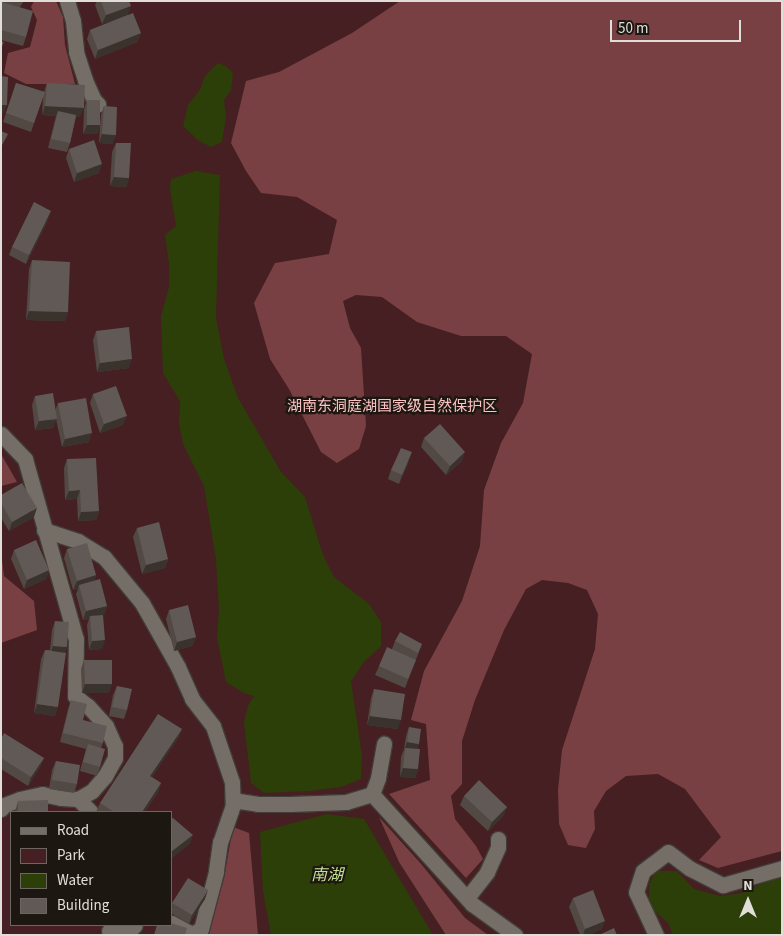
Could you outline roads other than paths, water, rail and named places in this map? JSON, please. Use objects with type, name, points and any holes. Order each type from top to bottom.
[{"type":"street","points":[[67,1],[73,22],[76,52],[85,80],[94,100],[98,104]]},
{"type":"street","points":[[1,434],[25,459],[76,639],[75,696],[88,706],[106,726],[114,746],[114,758],[105,776],[92,791],[78,799]]},
{"type":"street","points":[[44,530],[78,542],[104,557],[142,603],[178,667],[192,699],[213,726],[232,782],[233,800],[220,842],[216,872],[201,930],[192,934],[172,924]]},
{"type":"street","points":[[372,794],[378,778],[384,744]]},
{"type":"street","points":[[1,809],[4,805],[20,799],[42,794],[78,799],[90,811]]},
{"type":"street","points":[[233,800],[258,804],[346,802],[372,794]]},
{"type":"street","points":[[372,794],[467,898],[514,935]]},
{"type":"street","points":[[467,898],[487,872],[498,847],[498,839]]},
{"type":"street","points":[[656,935],[636,892],[643,871],[668,852],[690,868],[723,885],[782,868]]},
{"type":"street","points":[[109,931],[131,927]]},
{"type":"water","points":[[218,63],[226,66],[233,73],[231,90],[224,100],[226,117],[222,142],[211,147],[199,141],[183,126],[188,105],[200,90],[205,76]]},
{"type":"water","points":[[196,171],[220,175],[216,318],[224,359],[238,398],[281,472],[305,497],[323,555],[334,577],[369,604],[381,622],[381,646],[364,662],[351,681],[362,756],[361,779],[341,787],[309,791],[264,793],[251,783],[244,722],[248,706],[254,696],[244,693],[226,682],[217,637],[219,610],[216,559],[204,486],[183,444],[179,423],[180,401],[163,373],[161,316],[169,287],[169,263],[165,235],[176,226],[170,189],[171,179]]},
{"type":"water","name":"南湖","points":[[327,814],[364,819],[433,935],[271,935],[263,891],[260,832]]},
{"type":"water","points":[[656,871],[677,871],[694,889],[720,896],[742,893],[782,874],[782,935],[673,935],[668,923],[649,906],[649,885]]},
{"type":"park label","name":"湖南东洞庭湖国家级自然保护区","points":[[392,407]]}]
